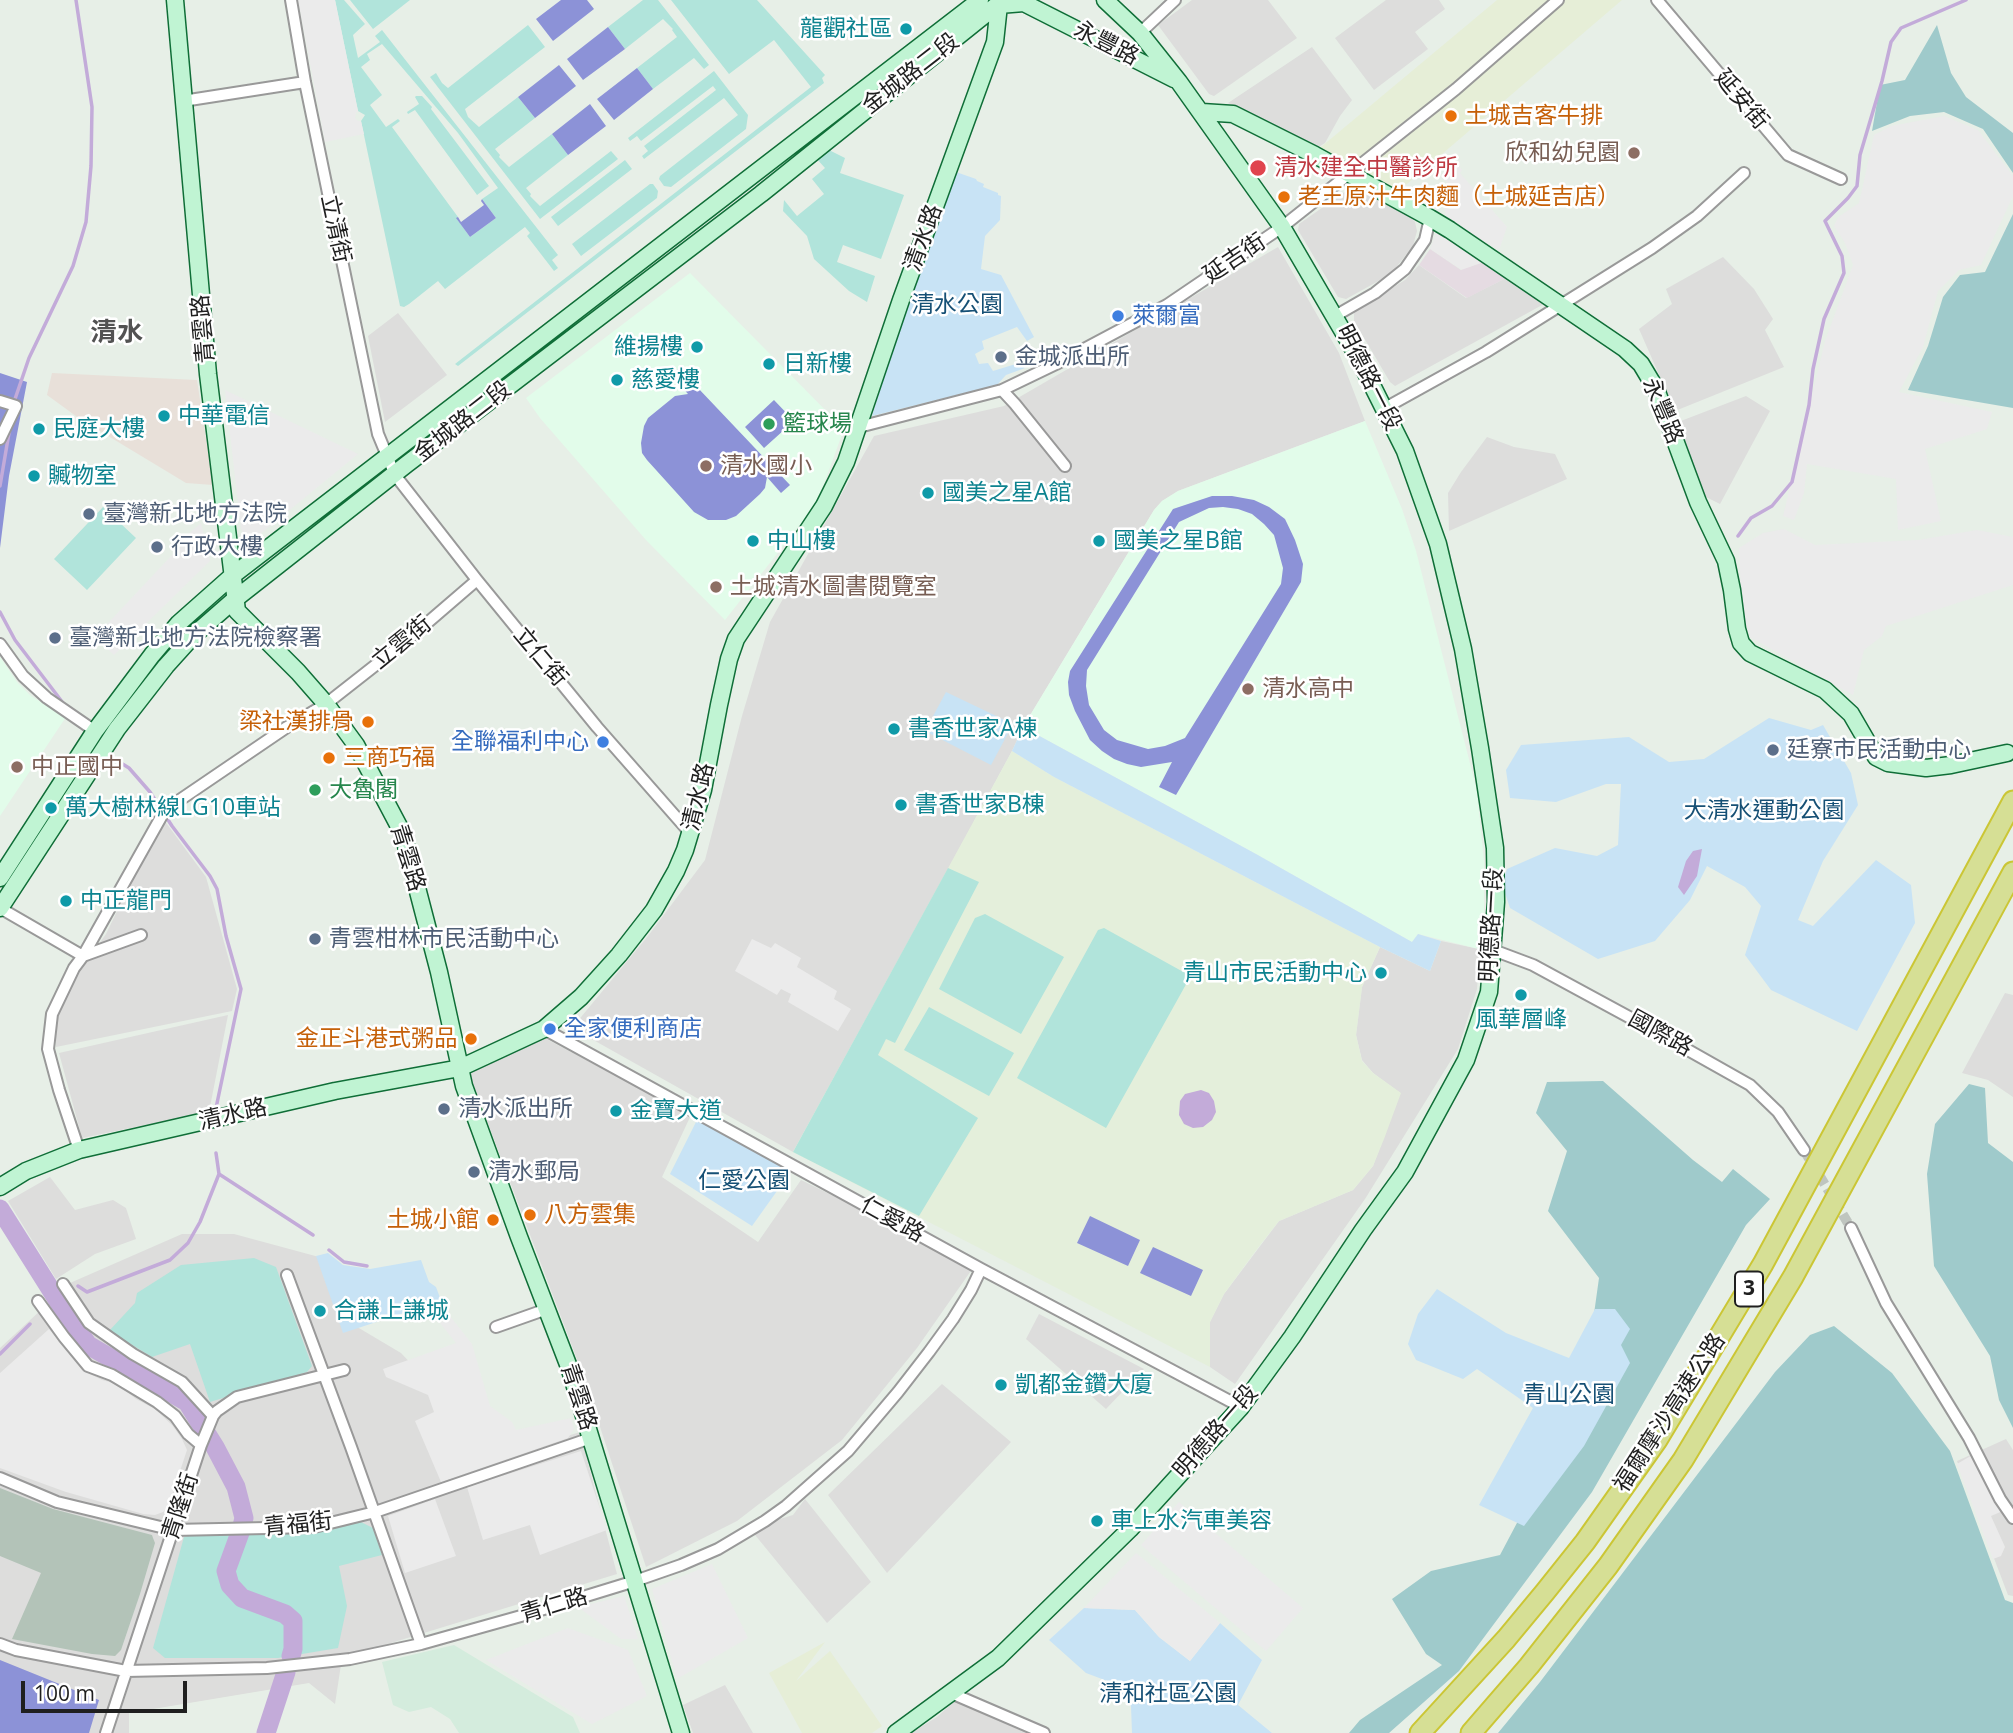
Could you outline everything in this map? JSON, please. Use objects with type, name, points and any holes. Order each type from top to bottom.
[{"type":"highway","name":"福爾摩沙高速公路","points":[[1420,1733],[1545,1592],[1585,1542],[1657,1440],[1763,1264],[2013,801]]},
{"type":"highway","name":"福爾摩沙高速公路","points":[[1471,1733],[1529,1666],[1600,1576],[1683,1460],[1793,1277],[2013,872]]},
{"type":"street","name":"青雲路","points":[[175,0],[208,374],[237,611],[298,672],[356,744],[403,834],[439,972],[464,1086],[569,1367],[681,1733]]},
{"type":"street","name":"立清街","points":[[290,0],[378,435],[395,475]]},
{"type":"street","name":"金城路二段","points":[[0,877],[95,731],[179,623],[232,576],[386,456],[980,0]]},
{"type":"street","name":"明德路一段","points":[[896,1733],[998,1658],[1130,1530],[1241,1407],[1293,1337],[1405,1171],[1465,1060],[1489,992],[1496,902],[1495,848],[1463,649],[1438,544],[1405,451],[1335,316],[1282,227],[1179,82],[1140,33],[1105,0]]},
{"type":"street","points":[[1140,33],[1175,0]]},
{"type":"street","name":"延吉街","points":[[859,427],[1002,390],[1056,365],[1167,305],[1282,227],[1456,89],[1558,0]]},
{"type":"street","name":"延安街","points":[[1657,0],[1788,155],[1841,179]]},
{"type":"street","name":"金城路二段","points":[[0,908],[126,716],[194,635],[234,600],[761,194],[999,2]]},
{"type":"street","name":"永豐路","points":[[999,2],[1024,3],[1179,82]]},
{"type":"street","name":"清水路","points":[[0,1187],[26,1171],[79,1150],[335,1091],[460,1068],[544,1029],[581,997],[619,955],[648,918],[676,871],[691,834],[703,790],[729,659],[736,639],[824,506],[846,462],[901,300],[995,42],[999,2]]},
{"type":"street","points":[[183,101],[305,82]]},
{"type":"street","name":"永豐路","points":[[1202,112],[1233,114],[1430,218],[1625,349],[1641,364],[1656,389],[1698,502],[1726,561],[1741,643],[1750,653],[1825,690],[1851,714],[1875,757],[1888,763],[1926,768],[2007,753]]},
{"type":"street","points":[[1385,408],[1486,352],[1652,248],[1697,216],[1744,173]]},
{"type":"street","points":[[1335,316],[1375,292],[1405,269],[1425,240],[1430,218]]},
{"type":"street","points":[[1002,390],[1065,466]]},
{"type":"street","points":[[0,401],[16,406],[0,439]]},
{"type":"street","name":"立仁街","points":[[395,475],[597,727],[691,834]]},
{"type":"street","name":"立雲街","points":[[79,1150],[48,1049],[52,1014],[74,968],[165,810],[287,727],[326,704],[405,642],[477,580]]},
{"type":"street","points":[[0,644],[23,676],[47,698],[95,731]]},
{"type":"street","points":[[0,908],[83,956],[141,935]]},
{"type":"street","name":"國際路","points":[[1493,950],[1533,965],[1750,1085],[1778,1112],[1804,1150]]},
{"type":"street","name":"仁愛路","points":[[544,1029],[981,1269],[1241,1407]]},
{"type":"street","points":[[1851,1228],[1886,1303],[1969,1438],[2000,1499],[2013,1518]]},
{"type":"street","name":"青仁路","points":[[0,1644],[16,1650],[126,1671],[267,1668],[350,1658],[421,1644],[635,1581],[694,1560],[751,1530],[786,1506],[848,1451],[929,1352],[953,1319],[981,1269]]},
{"type":"street","points":[[287,1275],[421,1644]]},
{"type":"street","points":[[63,1284],[89,1323],[133,1354],[182,1382],[213,1416],[237,1397],[344,1370]]},
{"type":"street","points":[[38,1301],[88,1366],[112,1375],[157,1402],[175,1416],[188,1434],[201,1444]]},
{"type":"street","points":[[496,1327],[547,1309]]},
{"type":"street","name":"青隆街","points":[[106,1733],[201,1444],[213,1416]]},
{"type":"street","name":"青福街","points":[[0,1478],[57,1502],[173,1530],[314,1527],[375,1512],[591,1438]]},
{"type":"street","points":[[951,1693],[1044,1733]]},
{"type":"shaded area","points":[[298,0],[335,0],[358,111],[355,118],[361,121],[364,134],[325,142]]},
{"type":"shaded area","points":[[335,0],[344,0],[365,24],[353,35],[358,58],[380,42],[375,36],[382,30],[558,255],[552,260],[558,268],[554,271],[527,236],[530,233],[525,227],[445,289],[438,281],[409,304],[400,306],[361,121],[365,115],[358,111]],"holes":[[[382,44],[458,133],[498,188],[482,199],[496,218],[470,237],[392,127],[400,121],[398,119],[386,127],[370,105],[382,95],[361,67],[370,60],[367,54]]]},
{"type":"shaded area","points":[[350,0],[410,0],[373,29]]},
{"type":"shaded area","points":[[561,0],[587,0],[594,9],[553,41],[536,19]]},
{"type":"shaded area","points":[[643,0],[658,0],[709,65],[704,69],[694,58],[653,89],[637,68],[677,37],[673,29],[663,19],[625,49],[608,27]]},
{"type":"shaded area","points":[[671,0],[757,0],[825,75],[822,78],[824,83],[458,366],[455,364],[811,87],[774,40],[729,74]]},
{"type":"shaded area","points":[[1192,0],[1268,0],[1297,38],[1214,96],[1209,94],[1158,25]]},
{"type":"shaded area","points":[[1386,0],[1439,0],[1445,9],[1415,32],[1428,49],[1374,90],[1335,38]]},
{"type":"shaded area","points":[[1497,0],[1622,0],[1393,196],[1315,152]]},
{"type":"shaded area","points":[[528,25],[545,47],[465,109],[468,117],[479,127],[518,97],[535,118],[495,149],[509,167],[552,134],[568,155],[526,188],[540,206],[611,151],[618,159],[540,219],[430,77],[436,73],[448,88]]},
{"type":"shaded area","points":[[1937,25],[1951,73],[1966,97],[2013,133],[2013,173],[1983,129],[1944,112],[1910,116],[1872,131],[1880,85],[1905,80]]},
{"type":"shaded area","points":[[608,27],[625,49],[583,80],[567,59]]},
{"type":"shaded area","points":[[1312,47],[1352,100],[1325,143],[1317,148],[1228,103]]},
{"type":"shaded area","points":[[559,65],[576,86],[535,118],[518,97]]},
{"type":"shaded area","points":[[637,68],[653,89],[614,120],[597,99]]},
{"type":"shaded area","points":[[714,71],[748,115],[746,129],[671,187],[664,186],[660,176],[738,115],[724,98],[644,159],[642,156],[648,151],[644,146],[716,90],[713,86],[641,141],[637,136],[630,141],[628,138]]},
{"type":"shaded area","points":[[416,96],[422,96],[432,107],[489,186],[477,195],[415,110],[408,114],[407,112],[419,104]]},
{"type":"shaded area","points":[[590,104],[606,126],[568,155],[552,134]]},
{"type":"shaded area","points":[[1944,116],[1978,130],[2013,176],[2013,196],[1981,265],[1959,270],[1938,291],[1923,347],[1899,392],[1992,412],[1987,429],[1925,449],[1941,521],[1898,530],[1896,479],[1807,464],[1804,493],[1794,520],[1783,516],[1825,341],[1853,265],[1845,243],[1834,226],[1838,217],[1859,203],[1874,135],[1891,126]]},
{"type":"shaded area","points":[[829,150],[845,158],[840,173],[904,195],[881,259],[843,245],[837,262],[875,276],[867,302],[849,291],[814,259],[807,236],[783,211],[784,200],[797,216],[824,194],[812,179],[825,168],[816,158]]},
{"type":"shaded area","points":[[625,160],[632,169],[558,226],[551,217]]},
{"type":"shaded area","points":[[1457,163],[1462,170],[1460,173],[1507,227],[1499,250],[1466,232],[1447,217],[1444,208],[1450,197],[1448,185],[1442,175]]},
{"type":"shaded area","points":[[650,184],[658,191],[657,198],[581,256],[572,244]]},
{"type":"shaded area","points":[[1356,184],[1401,207],[1415,222],[1417,231],[1413,246],[1391,274],[1346,299],[1338,297],[1298,230],[1299,224]]},
{"type":"shaded area","points":[[482,199],[496,218],[470,237],[456,218],[461,222],[484,205]]},
{"type":"shaded area","points":[[2013,214],[2013,408],[1908,390],[1928,346],[1943,297],[1960,275],[1985,272]]},
{"type":"shaded area","points":[[1438,228],[1487,261],[1462,270],[1430,249]]},
{"type":"shaded area","points":[[1278,247],[1339,353],[1365,421],[1178,491],[1154,510],[1023,727],[960,848],[793,1152],[572,1028],[648,936],[705,860],[742,716],[770,622],[874,436],[1004,406]]},
{"type":"shaded area","points":[[1430,249],[1461,270],[1487,261],[1510,276],[1467,298],[1419,265]]},
{"type":"shaded area","points":[[1723,257],[1754,289],[1773,319],[1765,330],[1784,367],[1675,411],[1639,329],[1672,304],[1666,289]]},
{"type":"shaded area","points":[[1419,265],[1466,298],[1510,276],[1544,304],[1395,386],[1354,321],[1354,311],[1405,280]]},
{"type":"shaded area","name":"清水國小","points":[[690,273],[844,429],[817,503],[725,620],[646,540],[540,418],[526,398]]},
{"type":"shaded area","points":[[398,313],[447,375],[385,422],[368,336]]},
{"type":"shaded area","points":[[679,368],[790,485],[781,493],[767,477],[765,488],[736,516],[726,520],[708,520],[694,512],[647,460],[642,453],[641,443],[648,418],[675,396],[688,394],[672,376]]},
{"type":"shaded area","points":[[0,373],[27,382],[9,476],[0,548]]},
{"type":"shaded area","name":"中華電信","points":[[52,373],[197,380],[213,485],[186,483],[80,419],[47,395]]},
{"type":"shaded area","points":[[225,390],[358,454],[253,540],[246,538],[241,529]]},
{"type":"shaded area","points":[[1746,396],[1770,411],[1720,504],[1700,494],[1673,424]]},
{"type":"shaded area","name":"籃球場","points":[[774,400],[794,421],[764,448],[745,427]]},
{"type":"shaded area","name":"清水高中","points":[[1365,421],[1402,509],[1416,551],[1477,791],[1484,862],[1484,914],[1479,949],[1418,934],[1412,942],[1023,727],[1162,501],[1178,491]]},
{"type":"shaded area","points":[[1487,437],[1514,447],[1555,454],[1567,479],[1449,531],[1448,493]]},
{"type":"shaded area","points":[[1212,496],[1254,500],[1285,519],[1303,564],[1301,582],[1176,795],[1159,787],[1172,762],[1141,767],[1127,764],[1114,759],[1090,740],[1075,711],[1068,682],[1070,671],[1173,509]],"holes":[[[1209,508],[1238,509],[1252,514],[1274,535],[1283,568],[1281,584],[1185,738],[1148,749],[1117,740],[1104,730],[1089,705],[1087,670],[1179,522]]]},
{"type":"shaded area","points":[[103,507],[136,538],[87,590],[54,559]]},
{"type":"shaded area","points":[[201,523],[210,561],[114,655],[95,637],[188,538],[186,536]]},
{"type":"shaded area","points":[[1784,529],[1815,545],[1918,540],[1977,530],[2013,537],[2013,585],[1886,626],[1882,636],[1864,650],[1853,695],[1750,637],[1742,613],[1739,548],[1763,533]]},
{"type":"shaded area","name":"中正國中","points":[[0,657],[17,682],[31,696],[66,717],[0,816]]},
{"type":"shaded area","points":[[1012,751],[1054,777],[1380,947],[1362,987],[1356,1035],[1362,1061],[1373,1073],[1401,1093],[1384,1139],[1373,1166],[1353,1190],[1279,1221],[1257,1249],[1224,1294],[1210,1322],[1210,1367],[793,1152]]},
{"type":"shaded area","points":[[164,820],[206,877],[237,989],[232,1011],[56,1047],[56,1014],[80,970],[106,934]]},
{"type":"shaded area","points":[[1702,849],[1697,876],[1684,895],[1678,887],[1686,861],[1693,851]]},
{"type":"shaded area","points":[[948,868],[979,882],[895,1043],[886,1039],[878,1055],[978,1118],[919,1216],[793,1152]]},
{"type":"shaded area","points":[[985,914],[1064,957],[1021,1034],[939,989],[975,918]]},
{"type":"shaded area","points":[[1104,928],[1187,974],[1189,979],[1106,1128],[1017,1078],[1098,930]]},
{"type":"shaded area","points":[[752,939],[771,948],[775,943],[801,958],[797,967],[837,991],[834,999],[851,1009],[838,1031],[788,1002],[791,994],[781,989],[777,995],[735,971]]},
{"type":"shaded area","points":[[1441,941],[1479,949],[1480,952],[1477,989],[1458,1049],[1365,1199],[1235,1384],[1210,1367],[1210,1322],[1224,1294],[1279,1221],[1353,1190],[1373,1166],[1400,1093],[1373,1073],[1362,1060],[1356,1035],[1362,987],[1380,947],[1430,971]]},
{"type":"shaded area","points":[[2005,993],[2013,995],[2013,1097],[1988,1080],[1962,1073]]},
{"type":"shaded area","points":[[929,1007],[1014,1053],[989,1096],[904,1050]]},
{"type":"shaded area","points":[[228,1015],[209,1112],[82,1138],[59,1053]]},
{"type":"shaded area","points":[[535,1033],[691,1115],[662,1177],[758,1242],[801,1180],[975,1265],[917,1348],[842,1440],[737,1521],[646,1567],[583,1375],[467,1068]]},
{"type":"shaded area","points":[[1603,1081],[1722,1182],[1733,1169],[1770,1199],[1746,1225],[1592,1492],[1459,1671],[1389,1733],[1349,1733],[1360,1720],[1442,1665],[1426,1654],[1392,1599],[1431,1571],[1500,1555],[1582,1400],[1599,1278],[1548,1211],[1567,1151],[1536,1113],[1547,1082]]},
{"type":"shaded area","points":[[1969,1084],[1985,1088],[1988,1143],[2013,1162],[2013,1428],[1999,1400],[1990,1356],[1934,1266],[1927,1174],[1935,1124]]},
{"type":"shaded area","points":[[1201,1090],[1209,1093],[1216,1112],[1212,1120],[1203,1127],[1193,1128],[1184,1124],[1179,1115],[1180,1101],[1185,1094]]},
{"type":"shaded area","points":[[50,1177],[75,1210],[113,1200],[126,1208],[136,1239],[95,1254],[56,1279],[8,1201]]},
{"type":"shaded area","points":[[1090,1216],[1140,1240],[1128,1266],[1077,1243]]},
{"type":"shaded area","points":[[182,1234],[234,1234],[319,1257],[342,1318],[401,1353],[500,1457],[580,1432],[617,1574],[342,1658],[335,1704],[309,1683],[129,1713],[129,1733],[0,1733],[0,1348],[70,1283]]},
{"type":"shaded area","points":[[1153,1247],[1203,1270],[1191,1296],[1140,1273]]},
{"type":"shaded area","points":[[254,1258],[276,1267],[312,1366],[307,1372],[210,1402],[190,1344],[152,1357],[109,1331],[135,1303],[137,1293],[181,1265]]},
{"type":"shaded area","points":[[1039,1314],[1144,1369],[1106,1409],[1026,1339]]},
{"type":"shaded area","points":[[450,1316],[472,1344],[490,1406],[512,1422],[516,1430],[571,1418],[574,1429],[568,1438],[441,1482],[415,1421],[434,1412],[428,1395],[386,1377],[383,1369],[456,1343],[440,1323]]},
{"type":"shaded area","points":[[1834,1326],[1892,1373],[1950,1451],[2005,1600],[2013,1603],[2013,1733],[1498,1733],[1540,1682],[1775,1372],[1810,1335]]},
{"type":"shaded area","points":[[49,1329],[82,1370],[117,1384],[155,1409],[182,1439],[187,1450],[168,1507],[163,1512],[155,1515],[143,1514],[66,1492],[0,1468],[0,1373]]},
{"type":"shaded area","points":[[942,1384],[1011,1442],[887,1573],[828,1495]]},
{"type":"shaded area","points":[[2006,1439],[2013,1450],[2013,1596],[2008,1595],[1957,1461]]},
{"type":"shaded area","points":[[581,1451],[607,1530],[540,1555],[530,1525],[483,1540],[467,1487]]},
{"type":"shaded area","points":[[1974,1454],[2005,1510],[1991,1516],[2005,1547],[2001,1556],[1993,1559],[1957,1464]]},
{"type":"shaded area","points":[[0,1488],[53,1509],[152,1535],[155,1543],[140,1594],[121,1650],[115,1656],[12,1639],[41,1573],[0,1556]]},
{"type":"shaded area","points":[[435,1499],[456,1556],[405,1573],[388,1516]]},
{"type":"shaded area","points":[[805,1499],[871,1582],[827,1623],[751,1530],[793,1515]]},
{"type":"shaded area","points":[[1179,1502],[1303,1608],[1266,1651],[1141,1545]]},
{"type":"shaded area","points":[[359,1521],[373,1528],[382,1555],[339,1566],[347,1606],[338,1648],[278,1658],[165,1658],[153,1648],[184,1537],[308,1533]]},
{"type":"shaded area","points":[[1136,1553],[1220,1623],[1190,1661],[1159,1637],[1135,1610],[1084,1608]]},
{"type":"shaded area","points":[[712,1564],[748,1638],[677,1679],[652,1589]]},
{"type":"shaded area","points":[[624,1596],[638,1639],[621,1639],[578,1607]]},
{"type":"shaded area","points":[[568,1628],[628,1650],[647,1696],[592,1724],[486,1660]]},
{"type":"shaded area","points":[[825,1642],[796,1681],[830,1651],[882,1726],[872,1733],[802,1733],[769,1673]]},
{"type":"shaded area","points":[[454,1645],[573,1717],[580,1733],[459,1733],[450,1719],[431,1707],[409,1712],[393,1705],[382,1662]]},
{"type":"shaded area","points":[[0,1660],[99,1700],[89,1733],[0,1733]]},
{"type":"shaded area","points":[[725,1685],[753,1733],[693,1733],[683,1705]]},
{"type":"shaded area","points":[[956,1700],[1031,1733],[911,1733],[937,1717]]},
{"type":"green space","name":"清水公園","points":[[956,172],[976,179],[984,184],[983,187],[1001,196],[1000,220],[985,236],[981,269],[1001,275],[1034,337],[1027,341],[1017,327],[982,341],[984,349],[975,354],[979,364],[988,363],[993,371],[1019,363],[1025,368],[1006,375],[997,385],[872,416],[888,364]]},
{"type":"green space","points":[[946,692],[1013,724],[991,765],[925,731]]},
{"type":"green space","name":"大清水運動公園","points":[[1769,718],[1811,730],[1823,725],[1851,773],[1858,805],[1823,861],[1798,920],[1813,926],[1876,860],[1911,885],[1915,923],[1857,1031],[1771,990],[1745,955],[1761,906],[1745,887],[1707,866],[1690,900],[1655,941],[1598,959],[1510,908],[1502,884],[1507,869],[1555,848],[1597,856],[1618,845],[1621,784],[1606,784],[1556,802],[1510,798],[1506,770],[1521,745],[1629,737],[1669,762],[1704,759]]},
{"type":"green space","points":[[1023,727],[1412,942],[1418,934],[1441,941],[1430,971],[1054,777],[1012,751]]},
{"type":"green space","name":"仁愛公園","points":[[697,1120],[792,1170],[752,1226],[670,1174]]},
{"type":"green space","points":[[328,1253],[343,1265],[370,1269],[421,1260],[429,1282],[436,1287],[445,1311],[437,1319],[431,1304],[343,1333],[316,1256]]},
{"type":"green space","name":"青山公園","points":[[1437,1289],[1506,1333],[1569,1358],[1595,1309],[1615,1309],[1630,1329],[1621,1345],[1630,1363],[1584,1446],[1524,1526],[1479,1505],[1533,1408],[1477,1369],[1463,1379],[1416,1360],[1408,1344],[1418,1314]]},
{"type":"green space","name":"清和社區公園","points":[[1084,1608],[1135,1610],[1159,1637],[1190,1661],[1220,1623],[1262,1660],[1238,1705],[1272,1733],[1132,1733],[1131,1706],[1110,1682],[1086,1673],[1049,1640]]},
{"type":"waterway","points":[[14,402],[29,358],[73,266],[86,222],[92,107],[76,0]]},
{"type":"waterway","points":[[1738,536],[1751,518],[1772,506],[1792,482],[1824,319],[1844,273],[1842,256],[1825,221],[1857,186],[1860,155],[1891,42],[1901,28],[1966,0]]},
{"type":"waterway","points":[[0,486],[10,427]]},
{"type":"waterway","points":[[0,612],[15,640],[63,703]]},
{"type":"waterway","points":[[121,763],[129,768],[150,792],[217,889],[226,936],[241,989],[216,1108]]},
{"type":"waterway","points":[[78,1286],[87,1292],[170,1260],[188,1243],[200,1222],[219,1174],[216,1153]]},
{"type":"waterway","points":[[219,1174],[313,1235]]},
{"type":"waterway","points":[[0,1209],[88,1345],[187,1402],[236,1487],[244,1518],[226,1571],[230,1585],[242,1598],[285,1614],[293,1621],[291,1656]]},
{"type":"waterway","points":[[329,1250],[344,1262],[367,1266]]},
{"type":"waterway","points":[[0,1354],[30,1324]]},
{"type":"waterway","points":[[266,1733],[286,1672]]},
{"type":"tunnel","points":[[1804,1150],[1851,1228]]},
{"type":"place","name":"龍觀社區","points":[[906,29]]},
{"type":"place","name":"土城吉客牛排","points":[[1451,116]]},
{"type":"place","name":"欣和幼兒園","points":[[1634,153]]},
{"type":"place","name":"清水建全中醫診所","points":[[1258,168]]},
{"type":"place","name":"老王原汁牛肉麵（土城延吉店）","points":[[1284,197]]},
{"type":"place","name":"萊爾富","points":[[1118,316]]},
{"type":"place","name":"維揚樓","points":[[697,347]]},
{"type":"place","name":"金城派出所","points":[[1001,357]]},
{"type":"place","name":"日新樓","points":[[769,364]]},
{"type":"place","name":"慈愛樓","points":[[617,380]]},
{"type":"place","name":"中華電信","points":[[164,416]]},
{"type":"place","name":"籃球場","points":[[769,424]]},
{"type":"place","name":"民庭大樓","points":[[39,429]]},
{"type":"place","name":"清水國小","points":[[706,466]]},
{"type":"place","name":"贓物室","points":[[34,476]]},
{"type":"place","name":"國美之星A館","points":[[928,493]]},
{"type":"place","name":"臺灣新北地方法院","points":[[89,514]]},
{"type":"place","name":"中山樓","points":[[753,541]]},
{"type":"place","name":"國美之星B館","points":[[1099,541]]},
{"type":"place","name":"行政大樓","points":[[157,547]]},
{"type":"place","name":"土城清水圖書閱覽室","points":[[716,587]]},
{"type":"place","name":"臺灣新北地方法院檢察署","points":[[55,638]]},
{"type":"place","name":"清水高中","points":[[1248,689]]},
{"type":"place","name":"梁社漢排骨","points":[[368,722]]},
{"type":"place","name":"書香世家A棟","points":[[894,729]]},
{"type":"place","name":"全聯福利中心","points":[[603,742]]},
{"type":"place","name":"廷寮市民活動中心","points":[[1773,750]]},
{"type":"place","name":"三商巧福","points":[[329,758]]},
{"type":"place","name":"中正國中","points":[[17,767]]},
{"type":"place","name":"大魯閣","points":[[315,790]]},
{"type":"place","name":"書香世家B棟","points":[[901,805]]},
{"type":"place","name":"萬大樹林線LG10車站","points":[[51,808]]},
{"type":"place","name":"中正龍門","points":[[66,901]]},
{"type":"place","name":"青雲柑林市民活動中心","points":[[315,939]]},
{"type":"place","name":"青山市民活動中心","points":[[1381,973]]},
{"type":"place","name":"風華層峰","points":[[1521,995]]},
{"type":"place","name":"全家便利商店","points":[[550,1029]]},
{"type":"place","name":"金正斗港式粥品","points":[[471,1039]]},
{"type":"place","name":"清水派出所","points":[[444,1109]]},
{"type":"place","name":"金寶大道","points":[[616,1111]]},
{"type":"place","name":"清水郵局","points":[[474,1172]]},
{"type":"place","name":"八方雲集","points":[[530,1215]]},
{"type":"place","name":"土城小館","points":[[493,1220]]},
{"type":"place","name":"合謙上謙城","points":[[320,1311]]},
{"type":"place","name":"凱都金鑽大廈","points":[[1001,1385]]},
{"type":"place","name":"車上水汽車美容","points":[[1097,1521]]},
{"type":"district","name":"清水","points":[[117,334]]}]
